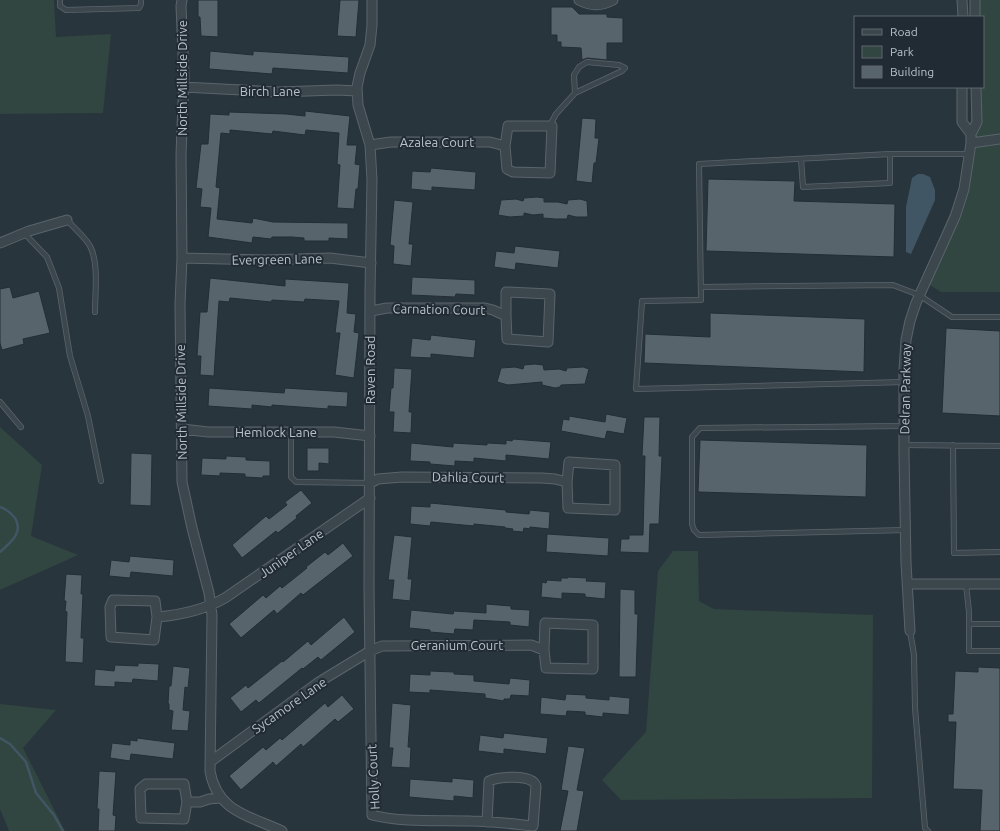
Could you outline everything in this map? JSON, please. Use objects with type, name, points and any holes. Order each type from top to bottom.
[{"type":"street","name":"North Millside Drive","points":[[182,0],[183,87],[181,155],[182,258],[180,359],[182,429],[181,452],[183,492],[211,606],[212,654],[210,762],[212,779],[220,798]]},
{"type":"street","name":"Raven Road","points":[[370,651],[372,180],[370,144],[360,113],[357,91],[360,73],[370,45],[372,0]]},
{"type":"street","points":[[579,0],[592,5],[603,4],[613,0]]},
{"type":"street","points":[[962,0],[963,16]]},
{"type":"street","points":[[975,0],[976,16]]},
{"type":"street","name":"Birch Lane","points":[[183,87],[278,92],[337,90],[357,91]]},
{"type":"street","points":[[962,88],[962,122],[971,138],[1000,139]]},
{"type":"street","name":"Delran Parkway","points":[[910,632],[907,584],[904,445],[906,340],[910,321],[919,295],[955,218],[964,189],[971,138],[977,122],[976,88]]},
{"type":"street","points":[[508,126],[552,126],[550,173],[513,172],[507,169],[505,146],[508,126]]},
{"type":"street","name":"Azalea Court","points":[[370,144],[391,142],[481,142],[505,146]]},
{"type":"street","points":[[0,243],[24,233],[67,220]]},
{"type":"street","name":"Evergreen Lane","points":[[182,258],[271,260],[330,258],[371,263]]},
{"type":"street","points":[[506,292],[550,294],[548,342],[507,339],[506,316],[506,292]]},
{"type":"street","name":"Carnation Court","points":[[371,311],[387,308],[485,308],[506,316]]},
{"type":"street","name":"Hemlock Lane","points":[[182,429],[208,432],[334,432],[370,436]]},
{"type":"street","points":[[569,462],[615,465],[615,510],[568,508],[567,482],[569,462]]},
{"type":"street","name":"Dahlia Court","points":[[370,483],[385,478],[422,476],[542,478],[567,482]]},
{"type":"street","name":"Juniper Lane","points":[[157,617],[183,613],[211,606],[238,590],[370,498]]},
{"type":"street","points":[[907,584],[1000,584]]},
{"type":"street","points":[[113,600],[155,600],[157,617],[154,640],[111,636],[110,607],[113,600]]},
{"type":"street","points":[[545,623],[593,625],[593,669],[546,668],[544,650],[545,623]]},
{"type":"street","name":"Geranium Court","points":[[370,651],[389,645],[524,645],[538,647],[544,650]]},
{"type":"street","name":"Sycamore Lane","points":[[210,762],[319,682],[370,651]]},
{"type":"street","name":"Holly Court","points":[[370,651],[372,815],[385,818],[413,820],[487,822],[534,826],[536,786],[532,781],[523,778],[497,778],[489,781],[487,822]]},
{"type":"street","points":[[146,784],[184,784],[187,802],[184,819],[141,818],[140,789],[146,784]]},
{"type":"street","points":[[187,802],[200,802],[220,798],[229,807],[244,815],[282,831]]},
{"type":"lane","points":[[60,0],[60,6],[66,10],[138,8],[141,4],[141,0]]},
{"type":"lane","points":[[549,127],[556,114],[575,93],[622,71],[625,68],[587,62],[579,67],[574,75],[575,93]]},
{"type":"lane","points":[[904,382],[636,389],[642,301],[701,300],[699,164],[890,154],[970,154]]},
{"type":"lane","points":[[801,159],[803,186],[890,183],[890,154]]},
{"type":"lane","points":[[67,220],[90,245],[95,269],[95,312]]},
{"type":"lane","points":[[24,233],[47,257],[59,288],[70,356],[88,416],[101,481]]},
{"type":"lane","points":[[701,287],[893,285],[919,295],[952,317],[1000,317]]},
{"type":"lane","points":[[0,402],[21,427]]},
{"type":"lane","points":[[904,426],[700,428],[692,437],[692,524],[694,530],[699,534],[906,530]]},
{"type":"lane","points":[[291,432],[291,477],[296,482],[370,483]]},
{"type":"lane","points":[[904,445],[1000,446]]},
{"type":"lane","points":[[953,445],[954,553],[1000,552]]},
{"type":"lane","points":[[966,584],[970,624],[969,651],[1000,651]]},
{"type":"lane","points":[[970,624],[1000,624]]},
{"type":"lane","points":[[910,632],[914,654],[915,708],[925,828],[928,831]]},
{"type":"green space","points":[[0,0],[54,0],[56,37],[111,34],[103,113],[0,114]]},
{"type":"green space","points":[[976,0],[1000,0],[1000,292],[941,292],[922,280],[965,177],[970,144],[972,88],[984,88],[984,16],[975,16]]},
{"type":"green space","points":[[0,427],[42,465],[31,536],[78,555],[0,590]]},
{"type":"green space","points":[[673,551],[698,551],[699,601],[714,609],[873,615],[872,798],[621,800],[602,780],[646,732],[658,571]]},
{"type":"green space","points":[[0,704],[56,710],[23,748],[65,831],[9,831],[0,809]]},
{"type":"water","points":[[918,174],[923,174],[930,177],[935,190],[935,200],[911,254],[906,252],[906,207],[912,178]]},
{"type":"building","points":[[198,0],[218,0],[218,37],[201,36],[200,17],[198,17]]},
{"type":"building","points":[[340,0],[359,0],[356,37],[337,36]]},
{"type":"building","points":[[551,7],[572,7],[579,14],[607,14],[607,17],[623,18],[623,43],[607,43],[607,60],[587,58],[582,60],[581,48],[561,47],[561,42],[557,42],[557,35],[551,35]]},
{"type":"building","points":[[210,51],[253,55],[253,51],[349,57],[348,73],[273,68],[272,74],[209,69]]},
{"type":"building","points":[[305,111],[350,116],[347,145],[357,145],[355,164],[360,165],[358,189],[356,189],[354,209],[337,208],[340,165],[337,164],[339,133],[306,130],[305,135],[273,131],[272,134],[230,130],[230,134],[221,133],[216,187],[220,188],[217,219],[252,223],[253,218],[273,222],[348,223],[348,239],[329,238],[329,241],[304,241],[304,238],[292,237],[272,237],[271,239],[253,237],[252,243],[208,237],[211,208],[200,207],[202,189],[196,188],[201,144],[208,144],[210,114],[229,115],[229,112],[305,116]]},
{"type":"building","points":[[582,118],[596,119],[595,138],[599,138],[592,183],[576,181]]},
{"type":"building","points":[[431,168],[476,172],[475,190],[432,187],[432,191],[411,189],[412,171],[430,172]]},
{"type":"building","points":[[708,179],[795,181],[794,201],[895,204],[894,257],[706,251]]},
{"type":"building","points":[[524,198],[544,198],[544,202],[558,202],[567,204],[568,200],[580,199],[587,201],[588,217],[568,215],[567,219],[555,219],[543,218],[543,214],[533,215],[524,213],[524,216],[510,217],[498,215],[501,200],[516,199],[523,201]]},
{"type":"building","points":[[394,200],[413,202],[409,244],[413,244],[411,266],[393,264],[394,246],[390,245]]},
{"type":"building","points":[[515,246],[560,251],[558,268],[516,263],[515,270],[494,267],[496,251],[514,253]]},
{"type":"building","points":[[412,277],[475,280],[475,295],[456,294],[455,297],[411,295]]},
{"type":"building","points":[[210,278],[285,286],[285,279],[349,283],[347,313],[356,314],[354,332],[359,333],[354,378],[335,375],[340,333],[335,333],[339,301],[305,299],[304,302],[272,300],[271,302],[230,298],[229,302],[219,301],[214,376],[200,375],[201,356],[197,356],[200,312],[207,312]]},
{"type":"building","points":[[10,287],[13,298],[39,291],[50,333],[23,339],[24,344],[2,350],[0,343],[0,289]]},
{"type":"building","points":[[710,313],[865,319],[864,372],[644,363],[645,334],[710,337]]},
{"type":"building","points":[[946,328],[1000,331],[1000,416],[942,413]]},
{"type":"building","points":[[431,335],[476,340],[474,358],[431,354],[431,358],[410,357],[412,338],[430,340]]},
{"type":"building","points":[[524,365],[543,365],[544,370],[559,369],[566,371],[567,368],[583,367],[589,369],[585,384],[561,385],[560,387],[555,388],[542,385],[542,382],[508,385],[497,382],[501,368],[515,367],[523,369]]},
{"type":"building","points":[[394,368],[412,369],[409,412],[412,412],[411,433],[393,432],[394,412],[389,412],[391,388],[393,388]]},
{"type":"building","points":[[209,388],[284,393],[285,388],[348,392],[347,407],[328,406],[328,409],[252,405],[252,409],[208,406]]},
{"type":"building","points":[[606,414],[627,418],[624,434],[607,431],[605,439],[561,431],[563,419],[569,420],[569,416],[605,422]]},
{"type":"building","points":[[644,417],[660,417],[659,456],[662,456],[659,524],[650,524],[649,553],[620,552],[621,539],[629,539],[629,535],[643,535],[645,456],[642,456]]},
{"type":"building","points":[[513,439],[551,442],[549,459],[506,455],[506,461],[474,458],[474,462],[455,461],[455,466],[430,464],[430,462],[410,461],[411,443],[453,447],[453,443],[487,445],[487,443],[506,444],[506,440],[512,441]]},
{"type":"building","points":[[700,440],[867,445],[866,497],[698,492]]},
{"type":"building","points":[[307,448],[329,448],[329,464],[319,463],[319,471],[307,471]]},
{"type":"building","points":[[131,453],[152,454],[151,506],[130,505]]},
{"type":"building","points":[[226,456],[246,457],[246,460],[270,461],[270,476],[263,476],[263,478],[245,477],[245,474],[220,473],[220,476],[201,475],[202,458],[226,459]]},
{"type":"building","points":[[301,490],[312,503],[296,516],[297,518],[278,533],[276,531],[242,558],[232,545],[266,516],[269,519],[287,505],[285,502]]},
{"type":"building","points":[[430,503],[506,510],[506,512],[529,514],[530,510],[550,512],[549,529],[530,527],[530,529],[524,528],[523,532],[512,531],[513,529],[505,527],[474,524],[474,526],[431,522],[430,526],[410,524],[411,506],[430,507]]},
{"type":"building","points":[[547,534],[609,538],[608,556],[546,552]]},
{"type":"building","points":[[394,535],[412,537],[408,579],[412,579],[410,601],[392,599],[394,580],[388,580]]},
{"type":"building","points":[[343,543],[353,556],[303,595],[301,593],[277,614],[274,610],[241,638],[229,624],[263,595],[266,598],[280,586],[282,588],[325,552],[328,555]]},
{"type":"building","points":[[130,556],[174,560],[173,576],[131,572],[130,578],[109,576],[111,560],[129,562]]},
{"type":"building","points":[[66,574],[82,575],[81,594],[83,594],[81,638],[84,638],[83,663],[65,662],[67,612],[65,611],[66,601],[64,601]]},
{"type":"building","points":[[561,578],[587,578],[586,581],[606,582],[605,599],[585,597],[585,594],[562,593],[562,599],[541,597],[542,582],[546,583],[547,580],[561,581]]},
{"type":"building","points":[[620,589],[635,590],[635,614],[638,614],[636,677],[619,677]]},
{"type":"building","points":[[486,604],[511,606],[511,609],[530,610],[529,627],[510,625],[510,622],[474,620],[473,630],[455,629],[454,634],[409,628],[411,610],[453,614],[454,611],[486,613]]},
{"type":"building","points":[[344,617],[355,632],[321,660],[318,657],[259,703],[256,700],[241,712],[230,698],[246,685],[248,688],[308,641],[311,645]]},
{"type":"building","points":[[138,663],[159,664],[158,681],[133,679],[132,683],[115,682],[115,687],[94,686],[95,669],[114,671],[115,665],[138,666]]},
{"type":"building","points":[[173,666],[190,668],[188,688],[185,687],[183,710],[190,711],[188,731],[171,730],[173,711],[169,710],[168,703],[169,686],[171,686]]},
{"type":"building","points":[[978,667],[1000,668],[1000,831],[980,831],[982,790],[953,789],[956,722],[948,722],[948,714],[953,714],[955,671],[978,672]]},
{"type":"building","points":[[430,671],[474,675],[474,681],[509,684],[510,678],[530,680],[529,696],[511,695],[510,699],[504,699],[504,701],[485,698],[485,694],[430,690],[430,693],[409,692],[410,674],[430,675]]},
{"type":"building","points":[[566,694],[586,695],[586,698],[609,700],[609,696],[630,698],[629,715],[603,713],[603,717],[585,715],[585,712],[567,711],[566,716],[540,714],[541,697],[565,700]]},
{"type":"building","points":[[342,695],[354,709],[338,722],[335,719],[303,747],[301,744],[276,766],[273,762],[241,790],[229,776],[263,747],[266,750],[280,738],[282,740],[325,703],[328,707]]},
{"type":"building","points":[[392,703],[411,705],[408,747],[411,747],[410,768],[391,767],[393,748],[389,748]]},
{"type":"building","points":[[504,733],[548,738],[546,754],[504,749],[504,754],[478,751],[480,735],[503,738]]},
{"type":"building","points":[[137,738],[175,743],[173,759],[131,754],[130,761],[110,758],[112,743],[130,745],[130,740],[137,741]]},
{"type":"building","points":[[568,746],[585,748],[577,790],[584,791],[577,831],[560,831],[568,791],[561,790]]},
{"type":"building","points":[[99,771],[116,772],[113,815],[116,816],[115,831],[98,831],[99,809],[97,809]]},
{"type":"building","points":[[452,778],[474,780],[473,798],[454,796],[454,801],[409,797],[410,779],[452,782]]},
{"type":"waterway","points":[[0,507],[8,511],[15,518],[18,528],[15,537],[0,552]]},
{"type":"waterway","points":[[0,738],[10,744],[26,762],[36,793],[54,815],[63,831]]}]
